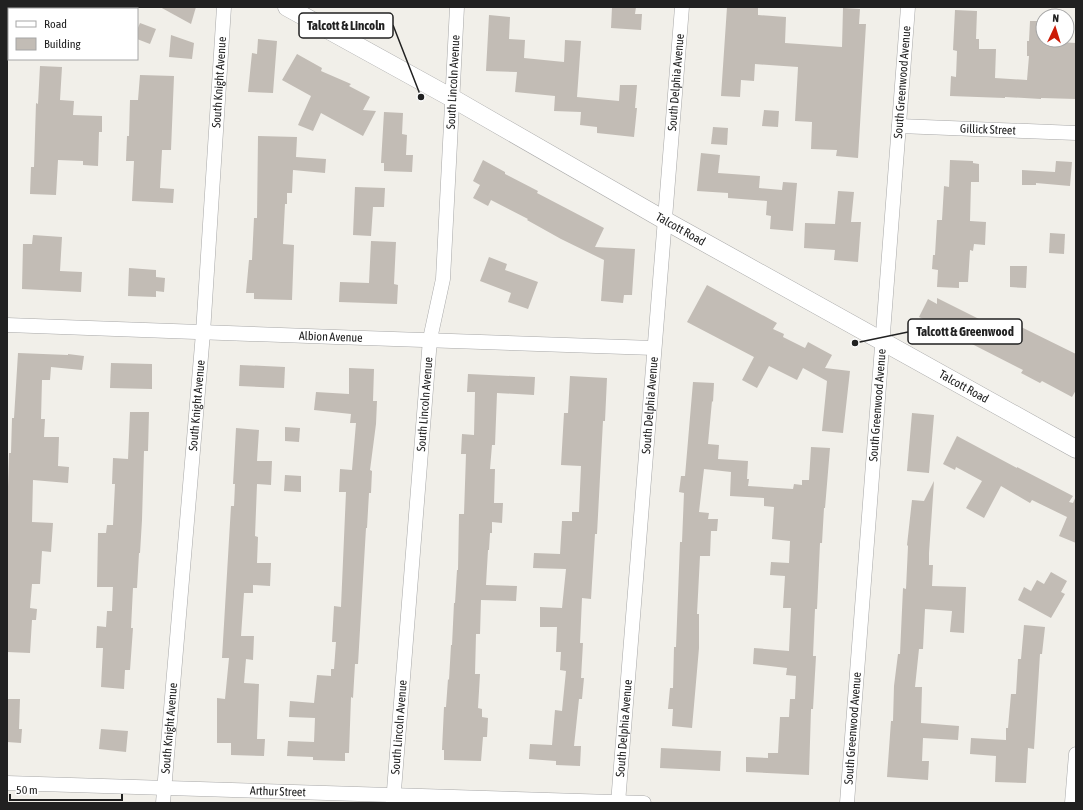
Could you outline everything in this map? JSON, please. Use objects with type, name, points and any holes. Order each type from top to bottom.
[{"type":"street","name":"South Knight Avenue","points":[[164,803],[164,788],[203,333],[224,7]]},
{"type":"street","name":"Talcott Road","points":[[287,7],[452,98],[666,221],[1076,449]]},
{"type":"street","name":"South Lincoln Avenue","points":[[394,799],[430,339],[443,279],[457,7]]},
{"type":"street","name":"South Delphia Avenue","points":[[618,803],[654,348],[666,221],[682,7]]},
{"type":"street","name":"South Greenwood Avenue","points":[[847,803],[908,7]]},
{"type":"street","name":"Gillick Street","points":[[899,126],[1076,132]]},
{"type":"street","name":"Albion Avenue","points":[[7,325],[654,348]]},
{"type":"street","points":[[1072,803],[1076,754]]},
{"type":"street","name":"Arthur Street","points":[[7,783],[164,788],[394,799],[644,803]]},
{"type":"building","points":[[160,7],[196,7],[191,24]]},
{"type":"building","points":[[612,7],[636,7],[635,14],[642,14],[641,30],[611,28]]},
{"type":"building","points":[[727,7],[758,7],[758,15],[786,17],[785,43],[842,47],[843,8],[860,9],[859,24],[866,24],[858,158],[836,156],[837,150],[811,149],[812,122],[795,121],[798,67],[755,64],[754,81],[741,80],[740,97],[721,96]]},
{"type":"building","points":[[955,10],[977,11],[976,39],[979,39],[979,49],[996,49],[995,78],[1027,80],[1029,56],[1027,56],[1027,41],[1029,41],[1030,21],[1035,21],[1035,48],[1075,48],[1076,43],[1076,99],[950,96],[951,76],[956,77],[957,51],[953,50]]},
{"type":"building","points":[[489,15],[510,17],[509,39],[525,40],[524,58],[564,62],[565,40],[581,41],[577,97],[619,101],[620,85],[637,85],[635,108],[637,108],[634,137],[597,133],[597,127],[580,125],[581,112],[554,111],[555,96],[515,92],[517,72],[486,71]]},
{"type":"building","points":[[140,23],[156,29],[150,44],[138,39],[138,28]]},
{"type":"building","points":[[171,35],[194,43],[192,59],[169,57]]},
{"type":"building","points":[[258,39],[277,41],[273,93],[248,92],[252,53],[257,54]]},
{"type":"building","points":[[297,54],[322,68],[321,71],[351,84],[349,86],[370,97],[363,110],[376,111],[363,136],[321,113],[313,131],[298,125],[311,96],[282,80]]},
{"type":"building","points":[[40,66],[62,67],[60,100],[74,101],[73,115],[102,116],[102,132],[99,132],[98,166],[83,165],[83,161],[58,160],[56,195],[30,194],[31,167],[34,167],[36,103],[38,104]]},
{"type":"building","points":[[140,75],[174,76],[171,150],[162,150],[160,188],[174,189],[173,203],[132,201],[134,161],[126,161],[127,136],[129,136],[130,100],[138,100]]},
{"type":"building","points":[[764,110],[779,111],[778,127],[762,126]]},
{"type":"building","points":[[384,112],[403,113],[402,134],[407,135],[406,155],[413,155],[412,172],[384,171],[384,163],[381,163]]},
{"type":"building","points":[[713,127],[728,128],[727,145],[711,144]]},
{"type":"building","points":[[258,136],[297,137],[296,157],[326,159],[325,173],[293,170],[292,193],[287,193],[283,244],[294,245],[292,300],[254,299],[254,293],[246,293],[249,260],[252,260],[254,218],[257,218]]},
{"type":"building","points":[[701,153],[720,155],[718,173],[760,176],[759,188],[782,190],[783,182],[797,183],[793,231],[770,229],[771,216],[766,215],[767,201],[728,198],[728,193],[697,191]]},
{"type":"building","points":[[483,160],[505,172],[505,174],[538,191],[537,193],[604,228],[595,247],[635,249],[632,295],[624,295],[623,303],[601,301],[604,260],[561,239],[527,220],[528,219],[491,200],[488,206],[473,198],[480,185],[473,181]]},
{"type":"building","points":[[950,160],[973,161],[973,163],[979,164],[979,182],[971,182],[970,221],[986,222],[985,245],[974,244],[973,251],[970,250],[968,282],[959,282],[959,288],[937,287],[938,270],[932,269],[933,255],[935,255],[937,220],[942,220],[944,186],[949,187]]},
{"type":"building","points":[[1056,161],[1072,162],[1070,186],[1036,183],[1036,185],[1022,185],[1022,170],[1055,172]]},
{"type":"building","points":[[355,187],[385,188],[384,207],[373,207],[371,236],[353,235]]},
{"type":"building","points":[[838,191],[854,192],[851,222],[861,222],[858,262],[834,260],[835,250],[804,248],[805,223],[835,224]]},
{"type":"building","points":[[1050,233],[1065,234],[1064,254],[1049,253]]},
{"type":"building","points":[[33,235],[62,237],[60,271],[82,272],[81,292],[22,289],[23,244],[32,244]]},
{"type":"building","points":[[371,241],[396,242],[394,284],[398,285],[397,304],[339,302],[340,282],[369,283]]},
{"type":"building","points":[[489,257],[507,264],[505,270],[538,282],[528,309],[508,302],[511,293],[480,281]]},
{"type":"building","points":[[1010,266],[1027,266],[1026,288],[1010,287]]},
{"type":"building","points":[[129,268],[156,270],[156,277],[165,278],[164,292],[156,291],[156,297],[128,296]]},
{"type":"building","points":[[707,285],[777,323],[773,329],[784,334],[783,337],[805,348],[808,342],[832,355],[825,368],[850,371],[843,433],[822,431],[827,381],[803,368],[797,380],[769,366],[757,388],[742,380],[754,357],[687,322]]},
{"type":"building","points":[[937,298],[979,319],[977,322],[1000,333],[1007,320],[1076,354],[1076,390],[1072,397],[1042,381],[1040,383],[1021,373],[1023,370],[919,317],[928,299],[937,304]]},
{"type":"building","points":[[18,353],[68,354],[84,356],[82,370],[51,367],[50,380],[42,380],[41,419],[45,419],[44,437],[59,437],[58,466],[69,467],[68,483],[33,480],[32,522],[53,523],[51,552],[42,551],[40,584],[32,584],[30,608],[37,609],[36,620],[32,620],[30,653],[7,652],[7,521],[9,453],[11,453],[12,418],[14,418]]},
{"type":"building","points":[[111,363],[152,364],[152,389],[110,388]]},
{"type":"building","points":[[240,365],[285,367],[284,388],[239,386]]},
{"type":"building","points":[[349,368],[374,369],[373,401],[377,401],[376,424],[370,470],[372,471],[371,493],[369,493],[366,528],[358,664],[355,664],[353,698],[351,697],[349,753],[345,753],[345,761],[313,760],[313,757],[287,756],[288,741],[314,742],[315,718],[289,717],[290,701],[314,703],[317,675],[331,676],[331,669],[334,669],[336,642],[332,642],[334,606],[341,607],[346,492],[339,492],[340,469],[352,470],[356,423],[350,423],[351,414],[314,410],[316,392],[349,394]]},
{"type":"building","points":[[468,374],[535,377],[534,395],[497,393],[495,445],[492,445],[490,469],[495,469],[494,503],[503,503],[502,523],[492,522],[492,533],[490,533],[488,550],[486,585],[517,586],[516,601],[481,600],[480,634],[476,634],[475,674],[480,674],[478,708],[482,709],[482,717],[488,718],[487,737],[483,737],[481,761],[444,760],[444,750],[442,750],[444,707],[446,707],[448,679],[449,680],[454,603],[458,570],[459,514],[464,514],[466,454],[461,454],[462,434],[474,435],[475,392],[467,392]]},
{"type":"building","points":[[570,376],[607,378],[605,421],[603,421],[597,534],[595,534],[591,599],[582,598],[580,643],[583,643],[581,678],[584,678],[582,699],[579,699],[574,746],[581,746],[580,766],[556,765],[556,761],[529,759],[530,744],[552,745],[555,710],[562,711],[566,671],[560,670],[561,652],[556,652],[557,627],[540,627],[540,607],[562,608],[566,569],[533,568],[534,553],[560,554],[562,521],[572,521],[572,512],[579,512],[581,466],[561,465],[564,413],[568,413]]},
{"type":"building","points":[[693,382],[714,383],[708,444],[719,445],[718,459],[748,461],[748,486],[793,489],[794,484],[802,485],[802,480],[809,480],[811,447],[830,448],[822,543],[820,543],[817,609],[815,609],[813,656],[816,656],[813,709],[811,709],[809,775],[746,772],[746,757],[768,758],[768,753],[778,753],[780,717],[789,717],[790,699],[795,699],[796,676],[786,675],[787,668],[753,664],[754,648],[789,651],[791,608],[783,608],[785,576],[770,575],[771,562],[789,563],[790,541],[772,539],[774,507],[764,506],[764,498],[730,496],[731,472],[704,469],[699,512],[709,513],[708,519],[718,519],[717,531],[711,531],[710,556],[700,556],[697,614],[699,614],[699,648],[692,728],[672,726],[673,709],[668,709],[670,688],[673,688],[674,647],[676,647],[680,542],[682,542],[684,493],[679,492],[681,476],[685,476]]},
{"type":"building","points":[[130,412],[149,412],[148,451],[144,451],[142,520],[137,588],[133,588],[131,628],[133,628],[130,670],[125,670],[124,689],[101,687],[103,648],[96,648],[97,626],[106,627],[107,611],[112,611],[113,587],[97,587],[98,533],[106,533],[107,525],[113,525],[115,484],[112,484],[113,458],[128,459]]},
{"type":"building","points":[[912,413],[934,415],[929,473],[907,471]]},
{"type":"building","points":[[285,427],[300,428],[299,442],[285,441]]},
{"type":"building","points":[[236,428],[259,430],[257,461],[272,461],[271,485],[257,484],[255,536],[258,537],[257,563],[271,563],[270,586],[253,585],[253,593],[244,593],[241,636],[254,636],[253,660],[246,659],[244,683],[259,684],[257,739],[265,739],[264,756],[231,755],[231,743],[217,743],[217,698],[225,699],[229,658],[222,658],[231,506],[234,506],[235,484],[233,484]]},
{"type":"building","points":[[957,436],[1073,496],[1069,502],[1073,503],[1076,496],[1076,543],[1059,536],[1067,517],[1032,500],[1030,503],[1001,486],[984,518],[966,508],[982,481],[956,467],[955,470],[943,464]]},
{"type":"building","points":[[285,475],[301,476],[301,492],[284,491]]},
{"type":"building","points":[[934,481],[929,553],[929,565],[933,565],[932,586],[966,587],[964,633],[950,632],[952,611],[925,609],[923,649],[919,649],[915,687],[922,687],[921,723],[959,726],[958,740],[923,738],[922,761],[929,761],[928,780],[887,777],[891,721],[893,721],[894,686],[898,654],[900,654],[903,588],[906,589],[907,545],[912,500],[924,501]]},
{"type":"building","points":[[1051,572],[1067,581],[1061,592],[1065,594],[1051,618],[1018,600],[1024,587],[1031,591],[1037,580],[1044,584]]},
{"type":"building","points":[[1024,625],[1045,627],[1042,654],[1040,654],[1034,749],[1028,748],[1026,783],[995,782],[996,756],[970,754],[971,738],[1006,740],[1006,728],[1008,728],[1011,694],[1016,694],[1018,659],[1021,659]]},
{"type":"building","points":[[7,699],[20,699],[19,729],[22,729],[21,743],[7,742]]},
{"type":"building","points":[[101,729],[128,731],[126,752],[99,749]]},
{"type":"building","points":[[661,748],[721,751],[720,771],[660,768]]},
{"type":"place","name":"Talcott & Lincoln","points":[[421,97]]},
{"type":"place","name":"Talcott & Greenwood","points":[[855,343]]}]
